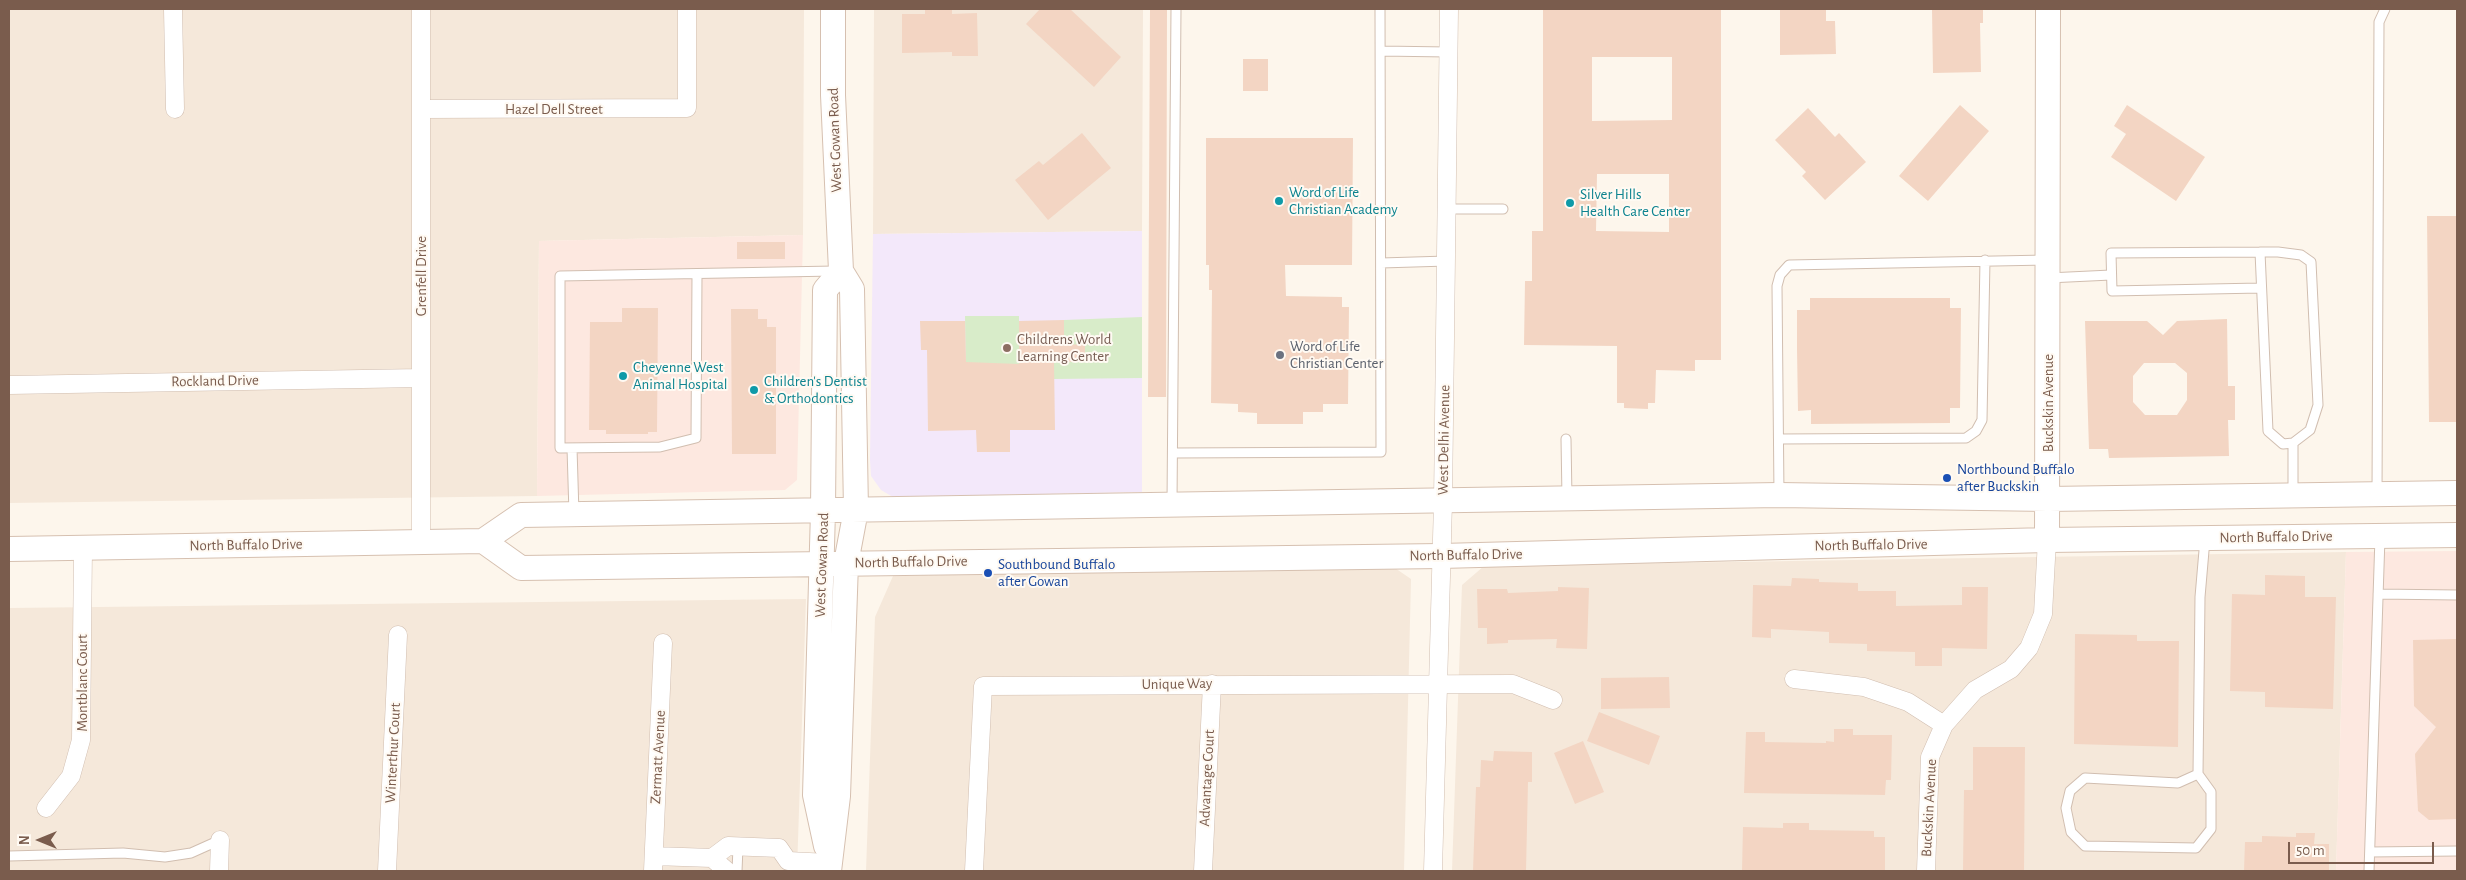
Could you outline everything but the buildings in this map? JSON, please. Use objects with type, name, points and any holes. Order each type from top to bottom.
[{"type":"main road","name":"West Gowan Road","points":[[829,867],[838,796],[846,563],[856,510],[852,289],[841,271],[833,95],[833,9]]},
{"type":"main road","name":"Buckskin Avenue","points":[[2047,540],[2048,9]]},
{"type":"main road","name":"West Gowan Road","points":[[829,867],[815,795],[822,563],[825,290],[841,271]]},
{"type":"main road","points":[[483,541],[521,515],[1443,502],[1779,495],[2048,499],[2457,493]]},
{"type":"main road","name":"North Buffalo Drive","points":[[9,549],[483,541],[521,568],[1441,556],[2047,540],[2457,535]]},
{"type":"street","points":[[173,9],[175,110]]},
{"type":"street","name":"Grenfell Drive","points":[[421,543],[422,9]]},
{"type":"street","name":"Hazel Dell Street","points":[[421,109],[687,108],[687,9]]},
{"type":"street","name":"West Delhi Avenue","points":[[1433,871],[1443,502],[1449,9]]},
{"type":"street","name":"Rockland Drive","points":[[9,384],[421,378]]},
{"type":"street","name":"Buckskin Avenue","points":[[1926,871],[1930,757],[1944,725],[1975,690],[2011,669],[2029,648],[2043,614],[2047,540]]},
{"type":"street","name":"Montblanc Court","points":[[46,808],[71,776],[81,740],[83,548]]},
{"type":"street","name":"Winterthur Court","points":[[387,871],[398,635]]},
{"type":"street","name":"Zermatt Avenue","points":[[654,864],[663,643]]},
{"type":"street","points":[[1794,679],[1864,687],[1908,702],[1944,725]]},
{"type":"street","name":"Advantage Court","points":[[1203,871],[1212,684]]},
{"type":"street","name":"Unique Way","points":[[974,871],[983,686],[1513,684],[1553,700]]},
{"type":"street","points":[[219,871],[220,840]]},
{"type":"street","points":[[654,864],[712,858],[728,846],[779,848],[784,866],[829,867]]},
{"type":"street","points":[[712,858],[727,871]]},
{"type":"lane","points":[[1172,506],[1174,453],[1176,9]]},
{"type":"lane","points":[[1174,453],[1381,452],[1380,9]]},
{"type":"lane","points":[[2377,494],[2379,22],[2385,9]]},
{"type":"lane","points":[[1381,51],[1448,52]]},
{"type":"lane","points":[[1447,209],[1503,209]]},
{"type":"lane","points":[[2260,252],[2260,288],[2268,431],[2283,444],[2293,443],[2310,430],[2318,405],[2311,262],[2301,255],[2260,252],[2111,253],[2112,291],[2260,288]]},
{"type":"lane","points":[[1779,439],[1966,438],[1976,431],[1982,420],[1985,260]]},
{"type":"lane","points":[[1779,495],[1777,286],[1780,275],[1789,265],[1985,260],[2111,275]]},
{"type":"lane","points":[[1381,263],[1447,261]]},
{"type":"lane","points":[[697,274],[696,438],[660,448],[560,448],[560,276],[841,271]]},
{"type":"lane","points":[[1566,439],[1566,499]]},
{"type":"lane","points":[[2293,443],[2293,494]]},
{"type":"lane","points":[[572,448],[574,514]]},
{"type":"lane","points":[[2369,871],[2380,535]]},
{"type":"lane","points":[[2198,774],[2178,783],[2085,778],[2070,791],[2066,808],[2071,832],[2085,846],[2196,848],[2211,829],[2211,792],[2198,774],[2200,597],[2205,538]]},
{"type":"lane","points":[[2378,594],[2457,595]]},
{"type":"lane","points":[[9,856],[123,852],[165,857],[191,852],[220,840]]},
{"type":"lane","points":[[737,871],[738,847]]},
{"type":"lane","points":[[2370,852],[2457,851]]},
{"type":"shaded area","points":[[9,9],[804,9],[803,235],[539,241],[537,496],[9,503]]},
{"type":"shaded area","points":[[874,9],[1143,9],[1142,231],[873,234]]},
{"type":"shaded area","name":"Childrens World Learning Center","points":[[1142,231],[1142,492],[893,497],[881,490],[871,476],[870,460],[873,234]]},
{"type":"shaded area","points":[[803,235],[797,480],[785,490],[537,496],[539,241]]},
{"type":"shaded area","points":[[2457,551],[2457,871],[2336,871],[2346,552]]},
{"type":"shaded area","points":[[2346,552],[2336,871],[1452,871],[1462,585],[1484,566]]},
{"type":"shaded area","points":[[1392,566],[1411,579],[1404,871],[866,871],[875,617],[893,576]]},
{"type":"shaded area","points":[[806,599],[797,871],[9,871],[9,608]]},
{"type":"green space","points":[[965,316],[1019,316],[1019,392],[966,392]]},
{"type":"green space","points":[[1142,317],[1142,378],[1054,379],[1054,349],[1064,320]]},
{"type":"place","name":"Word of Life Christian Academy","points":[[1279,201]]},
{"type":"place","name":"Silver Hills Health Care Center","points":[[1570,203]]},
{"type":"place","name":"Childrens World Learning Center","points":[[1007,348]]},
{"type":"place","name":"Word of Life Christian Center","points":[[1280,355]]},
{"type":"place","name":"Cheyenne West Animal Hospital","points":[[623,376]]},
{"type":"place","name":"Children's Dentist & Orthodontics","points":[[754,390]]},
{"type":"place","name":"Northbound Buffalo after Buckskin","points":[[1947,478]]},
{"type":"place","name":"Southbound Buffalo after Gowan","points":[[988,573]]}]
